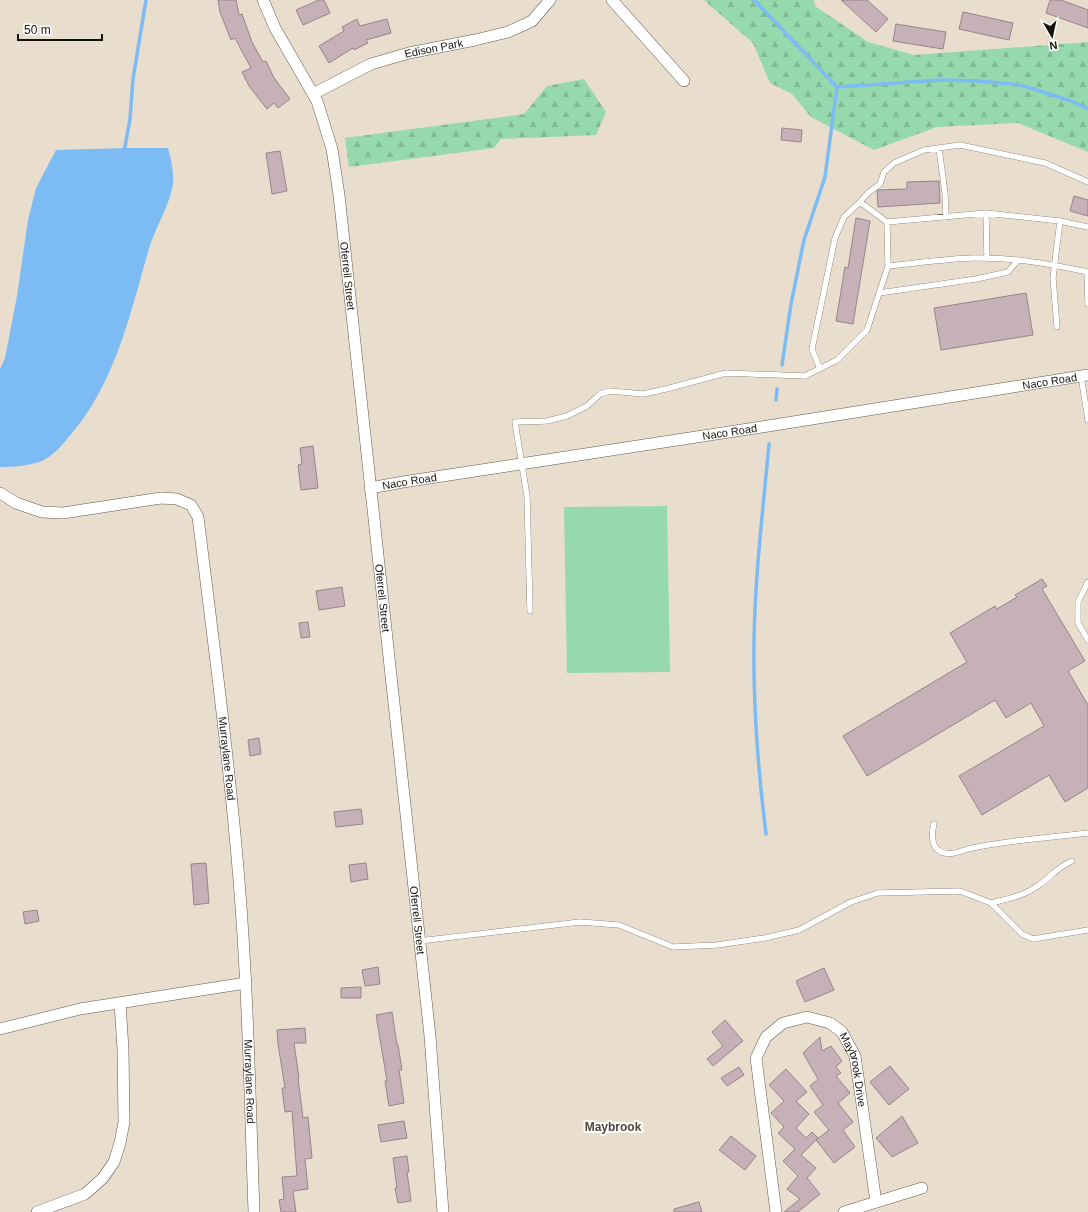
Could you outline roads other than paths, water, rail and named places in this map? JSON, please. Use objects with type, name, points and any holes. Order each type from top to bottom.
[{"type":"street","name":"Oferrell Street","points":[[263,0],[275,28],[317,102],[332,149],[339,196],[430,1036],[443,1212]]},
{"type":"street","name":"Edison Park","points":[[313,94],[371,64],[409,53],[508,32],[532,21],[550,0]]},
{"type":"street","points":[[612,0],[684,80]]},
{"type":"street","name":"Naco Road","points":[[370,488],[1084,375]]},
{"type":"street","name":"Murraylane Road","points":[[0,494],[22,506],[42,512],[63,513],[161,498],[177,498],[191,505],[198,518],[239,879],[246,983],[254,1212]]},
{"type":"street","points":[[0,1029],[80,1009],[246,983]]},
{"type":"street","points":[[37,1212],[85,1194],[103,1178],[114,1162],[120,1143],[124,1122],[123,1049],[120,1003]]},
{"type":"street","name":"Maybrook Drive","points":[[776,1212],[756,1058],[766,1037],[783,1023],[807,1017],[830,1022],[842,1032],[855,1056],[876,1202]]},
{"type":"street","points":[[844,1212],[922,1188]]},
{"type":"lane","points":[[820,369],[812,349],[836,238],[844,217],[868,193],[880,184],[884,172],[894,164],[924,150],[960,145],[1045,163],[1088,182]]},
{"type":"lane","points":[[939,148],[945,193],[946,217]]},
{"type":"lane","points":[[860,202],[887,222],[986,214],[1060,221],[1088,227]]},
{"type":"lane","points":[[986,214],[987,258]]},
{"type":"lane","points":[[1057,327],[1053,278],[1060,221]]},
{"type":"lane","points":[[530,611],[527,496],[515,422],[547,421],[567,416],[587,406],[600,394],[610,391],[643,394],[726,373],[805,376],[837,360],[867,330],[888,266],[887,222]]},
{"type":"lane","points":[[888,266],[972,258],[1018,260],[1055,265],[1087,272],[1088,304]]},
{"type":"lane","points":[[879,293],[976,279],[1008,272],[1018,260]]},
{"type":"lane","points":[[1084,375],[1088,420]]},
{"type":"lane","points":[[1088,582],[1078,602],[1078,623],[1088,640]]},
{"type":"lane","points":[[934,824],[933,835],[936,847],[938,850],[947,853],[1012,842],[1088,833]]},
{"type":"lane","points":[[991,903],[1018,897],[1039,885],[1049,875],[1072,861]]},
{"type":"lane","points":[[419,941],[580,922],[618,925],[673,947],[717,946],[765,938],[799,930],[851,902],[878,893],[960,891],[991,903],[1022,934],[1033,939],[1088,930]]},
{"type":"water","points":[[168,148],[173,170],[173,184],[168,202],[151,243],[118,351],[97,397],[83,419],[59,449],[46,459],[37,463],[21,466],[0,467],[0,369],[5,358],[17,296],[28,220],[36,188],[56,150]]},
{"type":"waterway","points":[[124,152],[130,119],[133,79],[146,0]]},
{"type":"waterway","points":[[754,0],[837,87],[940,80],[979,81],[1021,85],[1071,101],[1088,109]]},
{"type":"waterway","points":[[782,365],[791,304],[804,240],[825,177],[837,87]]},
{"type":"waterway","points":[[776,400],[777,389]]},
{"type":"waterway","points":[[766,834],[754,690],[754,641],[758,567],[769,444]]},
{"type":"district","name":"Maybrook","points":[[613,1127]]}]
